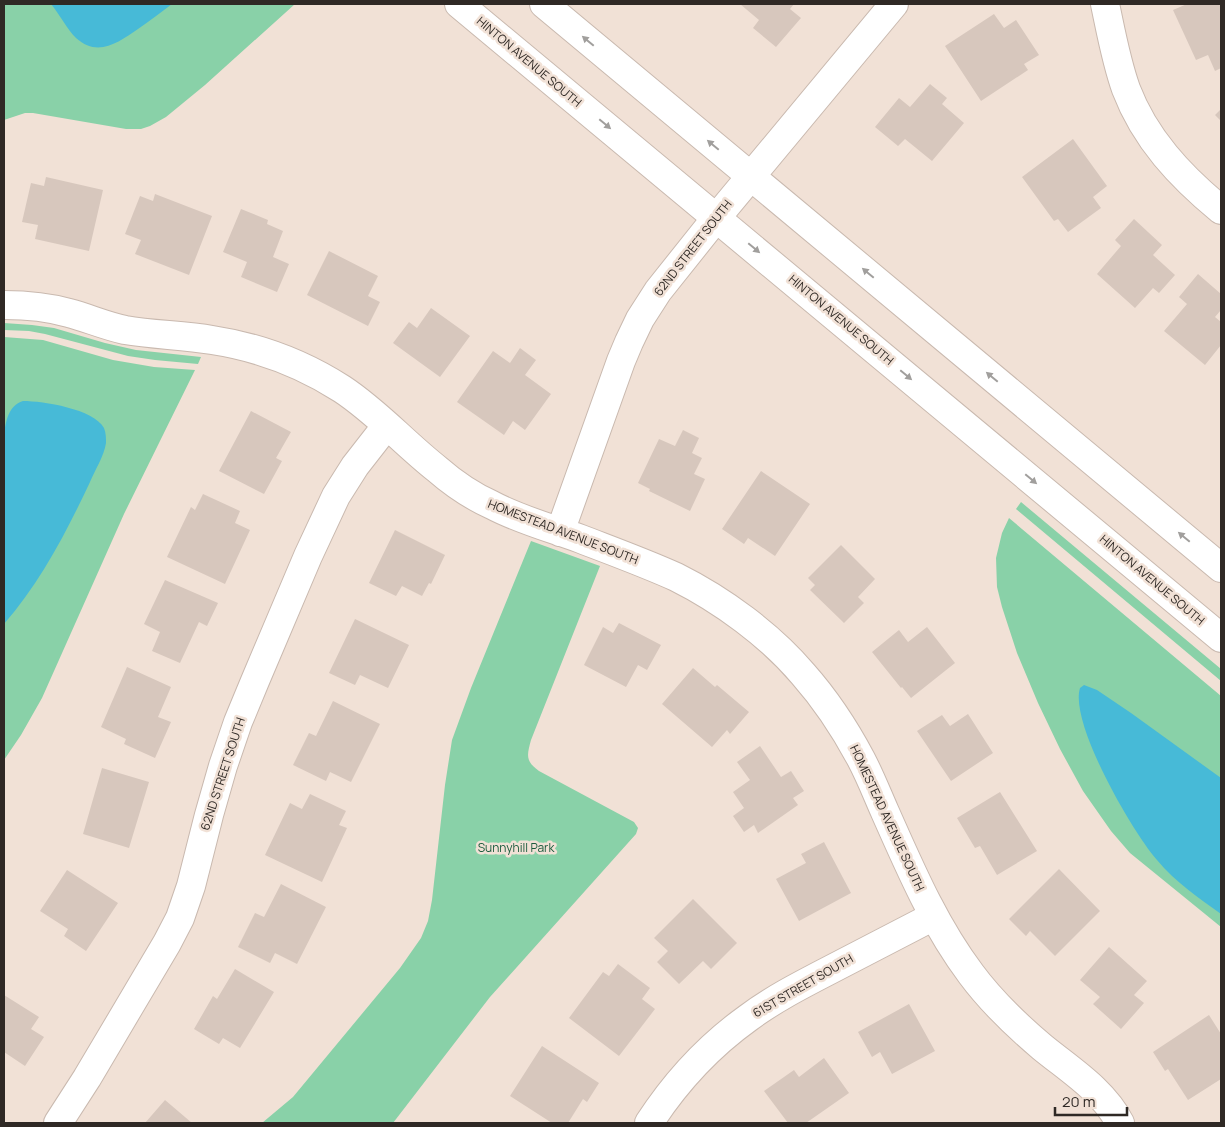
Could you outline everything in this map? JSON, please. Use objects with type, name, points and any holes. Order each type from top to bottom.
[{"type":"street","name":"HINTON AVENUE SOUTH","points":[[460,4],[1221,638]]},
{"type":"street","points":[[544,4],[1221,568]]},
{"type":"street","name":"62ND STREET SOUTH","points":[[560,532],[629,342],[640,319],[658,291],[716,217],[894,4]]},
{"type":"street","points":[[1105,4],[1120,68],[1139,117],[1170,163],[1197,190],[1221,210]]},
{"type":"street","name":"HOMESTEAD AVENUE SOUTH","points":[[4,305],[48,308],[124,330],[213,340],[254,349],[293,363],[328,381],[361,402],[438,470],[476,497],[512,515],[658,570],[690,585],[748,623],[788,658],[819,694],[839,722],[862,761],[934,916],[960,959],[993,1001],[1027,1034],[1096,1091],[1111,1108],[1120,1123]]},
{"type":"street","name":"62ND STREET SOUTH","points":[[58,1123],[87,1078],[176,926],[188,894],[225,759],[255,681],[308,556],[336,496],[360,459],[387,425]]},
{"type":"street","name":"61ST STREET SOUTH","points":[[649,1123],[672,1092],[703,1057],[724,1036],[749,1017],[784,995],[934,916]]},
{"type":"green space","points":[[4,4],[295,4],[205,85],[166,117],[141,129],[126,129],[33,113],[25,113],[4,120]]},
{"type":"green space","points":[[4,323],[54,328],[136,350],[201,357],[198,364],[128,356],[45,334],[4,330]]},
{"type":"green space","points":[[4,337],[43,340],[113,360],[154,367],[195,370],[124,514],[42,698],[4,760]]},
{"type":"green space","points":[[1021,502],[1221,669],[1221,681],[1016,509]]},
{"type":"green space","points":[[1009,518],[1221,696],[1221,927],[1130,853],[1111,831],[1083,791],[1060,749],[1017,653],[997,587],[996,558],[1002,533]]},
{"type":"green space","name":"Sunnyhill Park","points":[[531,541],[600,566],[531,740],[528,754],[529,761],[539,771],[634,822],[638,828],[636,834],[490,997],[393,1123],[262,1123],[293,1097],[400,968],[421,938],[428,921],[432,900],[452,740],[471,688]]},
{"type":"water","points":[[51,4],[172,4],[116,43],[108,46],[92,47],[76,38]]},
{"type":"water","points":[[23,401],[67,407],[90,416],[104,428],[106,443],[81,500],[52,556],[4,624],[4,435],[11,410]]},
{"type":"water","points":[[1084,685],[1097,690],[1131,713],[1221,778],[1221,914],[1172,875],[1157,860],[1133,827],[1105,777],[1084,726],[1079,704],[1080,688]]},
{"type":"building","points":[[740,4],[794,4],[790,9],[801,18],[776,47],[753,28],[759,20]]},
{"type":"building","points":[[1187,4],[1221,4],[1221,68],[1215,71],[1208,55],[1196,60],[1173,10]]},
{"type":"building","points":[[994,14],[1004,28],[1016,20],[1039,55],[1024,64],[1028,70],[981,101],[945,46]]},
{"type":"building","points":[[930,84],[947,98],[942,104],[964,123],[932,161],[905,139],[898,146],[875,127],[899,98],[910,107]]},
{"type":"building","points":[[1221,109],[1221,121],[1215,115]]},
{"type":"building","points":[[1073,139],[1107,186],[1093,197],[1101,208],[1068,232],[1058,219],[1054,221],[1022,177]]},
{"type":"building","points":[[46,177],[103,190],[89,251],[35,239],[38,225],[22,222],[31,183],[44,186]]},
{"type":"building","points":[[155,194],[212,216],[189,275],[135,254],[141,240],[125,234],[140,196],[153,201]]},
{"type":"building","points":[[241,209],[268,220],[267,224],[283,231],[273,257],[289,264],[277,292],[241,277],[247,262],[223,252]]},
{"type":"building","points":[[1134,219],[1162,245],[1153,255],[1175,275],[1159,293],[1153,288],[1135,308],[1097,274],[1121,246],[1115,240]]},
{"type":"building","points":[[329,251],[378,276],[368,296],[380,302],[368,326],[307,295]]},
{"type":"building","points":[[1198,274],[1221,294],[1221,310],[1215,317],[1221,322],[1221,345],[1205,365],[1164,331],[1187,304],[1179,297]]},
{"type":"building","points":[[431,308],[470,336],[440,377],[393,343],[409,322],[417,328]]},
{"type":"building","points":[[520,348],[536,360],[525,375],[551,394],[525,430],[513,421],[504,435],[457,402],[493,351],[510,363]]},
{"type":"building","points":[[251,411],[291,432],[276,458],[282,461],[264,494],[219,471]]},
{"type":"building","points":[[683,430],[699,438],[692,453],[702,458],[694,474],[705,479],[690,511],[649,491],[650,489],[638,483],[659,439],[675,446]]},
{"type":"building","points":[[761,471],[810,504],[775,556],[748,538],[744,544],[722,529]]},
{"type":"building","points":[[203,494],[240,511],[235,523],[250,530],[225,584],[167,557],[191,507],[195,510]]},
{"type":"building","points":[[395,530],[445,555],[431,584],[429,583],[422,596],[402,586],[396,596],[369,583]]},
{"type":"building","points":[[841,545],[875,579],[858,597],[864,603],[844,623],[810,590],[815,585],[808,578]]},
{"type":"building","points":[[165,580],[218,603],[207,626],[199,622],[180,663],[152,651],[160,632],[144,624]]},
{"type":"building","points":[[355,619],[409,645],[388,688],[360,675],[355,685],[329,673]]},
{"type":"building","points":[[619,623],[661,645],[647,670],[638,665],[626,687],[584,665],[603,627],[613,633]]},
{"type":"building","points":[[927,627],[955,663],[911,698],[872,652],[899,630],[908,642]]},
{"type":"building","points":[[127,667],[171,687],[158,717],[171,722],[155,758],[124,744],[126,739],[101,727]]},
{"type":"building","points":[[693,668],[749,712],[730,734],[727,730],[712,747],[662,704]]},
{"type":"building","points":[[333,701],[380,724],[351,782],[330,772],[326,781],[293,765],[309,733],[316,736]]},
{"type":"building","points":[[968,714],[993,753],[951,781],[917,731],[942,715],[950,726]]},
{"type":"building","points":[[760,746],[781,777],[791,771],[804,791],[793,798],[798,805],[758,833],[754,825],[744,832],[733,816],[744,808],[733,792],[750,780],[737,762]]},
{"type":"building","points":[[102,768],[149,782],[129,848],[83,834]]},
{"type":"building","points":[[1000,792],[1037,851],[997,875],[980,846],[975,848],[957,818]]},
{"type":"building","points":[[310,794],[346,811],[339,825],[347,828],[322,882],[265,855],[290,803],[302,809]]},
{"type":"building","points":[[824,842],[851,893],[799,921],[776,879],[806,863],[801,854]]},
{"type":"building","points":[[1059,869],[1100,911],[1055,956],[1030,931],[1026,936],[1009,919]]},
{"type":"building","points":[[67,870],[118,903],[86,951],[64,936],[68,929],[40,911]]},
{"type":"building","points":[[281,884],[326,907],[297,964],[275,953],[270,963],[238,947],[255,913],[264,917]]},
{"type":"building","points":[[693,899],[737,943],[711,969],[703,961],[679,984],[657,962],[668,951],[654,938]]},
{"type":"building","points":[[1109,947],[1147,981],[1134,995],[1144,1003],[1121,1029],[1093,1004],[1100,997],[1080,980]]},
{"type":"building","points":[[618,964],[650,988],[642,999],[655,1009],[619,1056],[569,1018],[603,972],[609,976]]},
{"type":"building","points":[[235,969],[274,992],[240,1048],[223,1038],[219,1044],[194,1029],[213,996],[217,999]]},
{"type":"building","points":[[4,995],[39,1017],[31,1029],[44,1037],[25,1066],[4,1052]]},
{"type":"building","points":[[909,1004],[935,1051],[892,1074],[880,1052],[872,1057],[858,1032]]},
{"type":"building","points":[[1209,1015],[1221,1034],[1221,1079],[1188,1100],[1168,1069],[1165,1071],[1153,1052]]},
{"type":"building","points":[[542,1046],[599,1083],[587,1102],[583,1099],[568,1123],[552,1123],[510,1096]]},
{"type":"building","points":[[824,1058],[849,1093],[806,1123],[788,1123],[764,1091],[794,1070],[799,1077]]},
{"type":"building","points":[[165,1100],[192,1123],[145,1123]]}]
